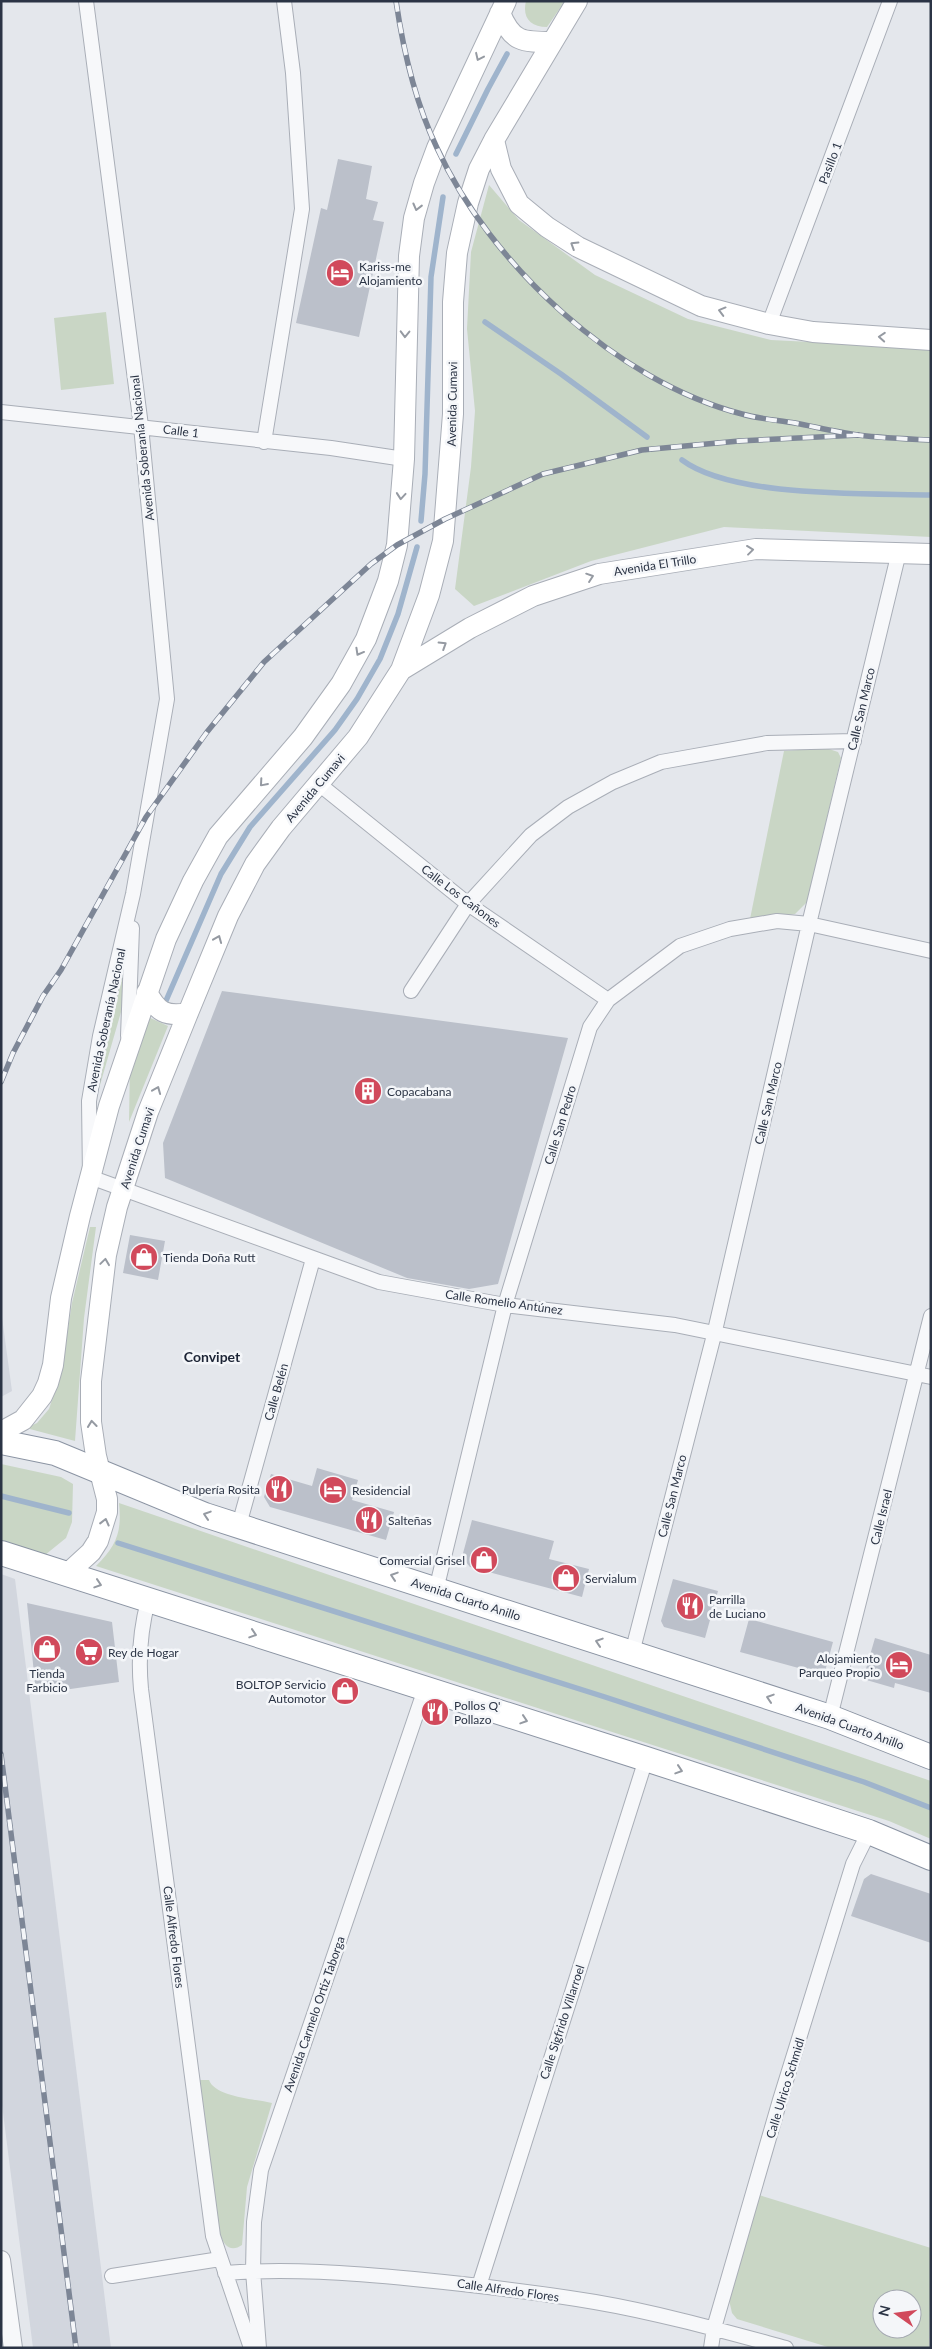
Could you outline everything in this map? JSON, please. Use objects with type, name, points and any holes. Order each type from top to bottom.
[{"type":"highway","name":"Avenida Cuarto Anillo","points":[[1,1442],[55,1453],[178,1505],[830,1717],[931,1757]]},
{"type":"highway","points":[[1,1554],[870,1832],[931,1858]]},
{"type":"main road","name":"Avenida Cumavi","points":[[67,1574],[91,1552],[104,1527],[107,1512],[107,1499],[91,1422],[91,1382],[106,1255],[124,1188],[148,1112],[228,916],[255,864],[281,828],[358,737],[402,670],[429,595],[443,541],[452,433],[453,302],[458,253],[468,203],[479,169],[494,140],[576,1]]},
{"type":"main road","points":[[500,5],[506,28],[518,38],[526,42],[552,42]]},
{"type":"main road","points":[[1,1432],[23,1420],[42,1396],[48,1383],[53,1365],[61,1298],[108,1106],[147,992],[193,881],[218,836],[303,737],[341,684],[366,639],[388,581],[396,545],[404,458],[408,256],[414,218],[437,148],[500,5]]},
{"type":"main road","points":[[494,140],[501,169],[519,204],[578,248],[701,306],[769,324],[813,332],[931,340]]},
{"type":"main road","name":"Avenida El Trillo","points":[[402,670],[470,628],[533,596],[599,574],[756,549],[931,554]]},
{"type":"main road","points":[[147,992],[153,1003],[162,1012],[175,1015],[188,1013]]},
{"type":"street","name":"Avenida Soberanía Nacional","points":[[86,1],[141,426],[167,699],[133,894],[100,1036],[89,1101],[90,1177]]},
{"type":"street","points":[[264,442],[302,209],[293,73],[284,1]]},
{"type":"street","name":"Pasillo 1","points":[[769,324],[890,1]]},
{"type":"street","name":"Calle 1","points":[[1,412],[141,426],[404,458]]},
{"type":"street","name":"Calle San Marco","points":[[632,1653],[714,1335],[809,924],[899,552]]},
{"type":"street","points":[[411,991],[468,904],[531,835],[568,807],[613,782],[653,765],[671,760],[767,742],[854,741]]},
{"type":"street","name":"Calle Los Cañones","points":[[319,784],[468,904],[608,1000]]},
{"type":"street","name":"Avenida Soberanía Nacional","points":[[128,1047],[133,894]]},
{"type":"street","name":"Calle San Pedro","points":[[436,1590],[505,1304],[590,1027],[608,1000],[680,946],[730,929],[777,921],[809,924],[931,951]]},
{"type":"street","name":"Calle Romelio Antúnez","points":[[90,1177],[379,1282],[505,1304],[666,1324],[924,1375]]},
{"type":"street","name":"Calle Belén","points":[[239,1525],[313,1259]]},
{"type":"street","name":"Calle Israel","points":[[830,1717],[924,1375],[931,1316]]},
{"type":"street","name":"Calle Alfredo Flores","points":[[148,1600],[138,1648],[140,1689],[213,2236],[251,2348]]},
{"type":"street","name":"Avenida Carmelo Ortiz Taborga","points":[[260,2348],[253,2271],[254,2222],[261,2170],[425,1689]]},
{"type":"street","name":"Calle Sigfrido Villarroel","points":[[479,2286],[646,1759]]},
{"type":"street","name":"Calle Ulrico Schmidl","points":[[711,2348],[714,2328],[780,2100],[853,1864],[870,1832]]},
{"type":"street","points":[[112,2276],[220,2259]]},
{"type":"street","points":[[1,2260],[6,2330],[13,2348]]},
{"type":"street","name":"Calle Alfredo Flores","points":[[225,2273],[253,2271],[354,2274],[479,2286],[596,2303],[714,2328],[786,2348]]},
{"type":"shaded area","points":[[1,1310],[12,1391],[1,1397]]},
{"type":"shaded area","points":[[1,1574],[15,1579],[111,2348],[33,2348],[1,2097]]},
{"type":"green space","points":[[526,1],[565,1],[547,27],[541,27],[532,23],[526,16]]},
{"type":"green space","points":[[489,185],[519,220],[595,275],[688,319],[771,340],[931,348],[931,537],[724,527],[591,561],[474,606],[455,589],[471,467],[475,411],[467,329],[471,252]]},
{"type":"green space","points":[[106,312],[114,384],[61,390],[54,318]]},
{"type":"green space","points":[[826,748],[838,752],[841,758],[807,902],[795,914],[750,919],[784,751]]},
{"type":"green space","points":[[124,953],[123,1005],[96,1099]]},
{"type":"green space","points":[[146,1016],[168,1026],[129,1122],[130,1063]]},
{"type":"green space","points":[[90,1227],[96,1227],[84,1318],[75,1441],[26,1428],[37,1423],[49,1409],[54,1394],[64,1354],[72,1303]]},
{"type":"green space","points":[[1,1464],[61,1477],[73,1484],[72,1522],[66,1538],[45,1555],[1,1544]]},
{"type":"green space","points":[[119,1503],[931,1781],[931,1839],[889,1821],[96,1566],[109,1551],[119,1530]]},
{"type":"green space","points":[[199,2080],[209,2080],[213,2086],[227,2094],[272,2103],[247,2187],[242,2245],[235,2248],[225,2244],[215,2214]]},
{"type":"green space","points":[[759,2195],[931,2248],[929,2348],[831,2348],[737,2319],[732,2313],[729,2300]]},
{"type":"building","name":"Kariss-me Alojamiento","points":[[338,159],[372,166],[366,199],[378,202],[373,220],[384,222],[359,337],[296,323],[321,208],[327,210]]},
{"type":"building","name":"Copacabana","points":[[222,991],[568,1038],[498,1284],[469,1289],[407,1278],[165,1178],[163,1143]]},
{"type":"building","name":"Tienda Doña Rutt","points":[[130,1235],[165,1241],[158,1280],[123,1273]]},
{"type":"building","points":[[317,1468],[358,1480],[352,1500],[394,1512],[386,1540],[270,1507],[264,1497],[271,1474],[312,1486]]},
{"type":"building","points":[[472,1520],[554,1541],[549,1559],[589,1569],[582,1597],[470,1567],[462,1557]]},
{"type":"building","name":"Parrilla de Luciano","points":[[673,1579],[718,1591],[705,1638],[664,1627],[661,1621]]},
{"type":"building","points":[[27,1603],[112,1622],[119,1682],[36,1694]]},
{"type":"building","points":[[749,1619],[833,1642],[824,1675],[740,1652]]},
{"type":"building","name":"Alojamiento Parqueo Propio","points":[[875,1638],[931,1655],[931,1693],[895,1683],[894,1688],[863,1679]]},
{"type":"building","points":[[871,1874],[931,1894],[931,1943],[851,1916],[864,1879]]},
{"type":"waterway","points":[[456,154],[507,54]]},
{"type":"waterway","points":[[421,521],[425,474],[431,277],[443,197]]},
{"type":"waterway","points":[[485,322],[561,374],[647,437]]},
{"type":"waterway","points":[[682,460],[705,472],[733,481],[766,487],[837,493],[931,495]]},
{"type":"waterway","points":[[165,1003],[221,874],[250,827],[335,730],[357,699],[380,659],[398,614],[417,547]]},
{"type":"waterway","points":[[1,1496],[69,1513]]},
{"type":"waterway","points":[[118,1543],[605,1697],[864,1782],[931,1808]]},
{"type":"railway","points":[[396,1],[402,38],[417,95],[437,148],[460,191],[489,234],[524,275],[562,312],[605,346],[649,375],[695,398],[755,417],[858,435],[931,440]]},
{"type":"railway","points":[[1,1082],[13,1053],[43,996],[61,970],[146,817],[207,732],[264,662],[371,564],[397,545],[445,519],[543,474],[642,450],[739,441],[859,435]]},
{"type":"railway","points":[[1,1754],[76,2348]]},
{"type":"place","name":"Kariss-me Alojamiento","points":[[340,273]]},
{"type":"place","name":"Copacabana","points":[[368,1091]]},
{"type":"place","name":"Tienda Doña Rutt","points":[[144,1257]]},
{"type":"place","name":"Pulpería Rosita","points":[[279,1489]]},
{"type":"place","name":"Residencial","points":[[333,1490]]},
{"type":"place","name":"Salteñas","points":[[369,1520]]},
{"type":"place","name":"Comercial Grisel","points":[[484,1560]]},
{"type":"place","name":"Servialum","points":[[566,1578]]},
{"type":"place","name":"Parrilla de Luciano","points":[[690,1606]]},
{"type":"place","name":"Tienda Farbicio","points":[[47,1649]]},
{"type":"place","name":"Rey de Hogar","points":[[89,1652]]},
{"type":"place","name":"Alojamiento Parqueo Propio","points":[[899,1665]]},
{"type":"place","name":"BOLTOP Servicio Automotor","points":[[345,1691]]},
{"type":"place","name":"Pollos Q' Pollazo","points":[[435,1712]]},
{"type":"district","name":"Convipet","points":[[212,1356]]}]
